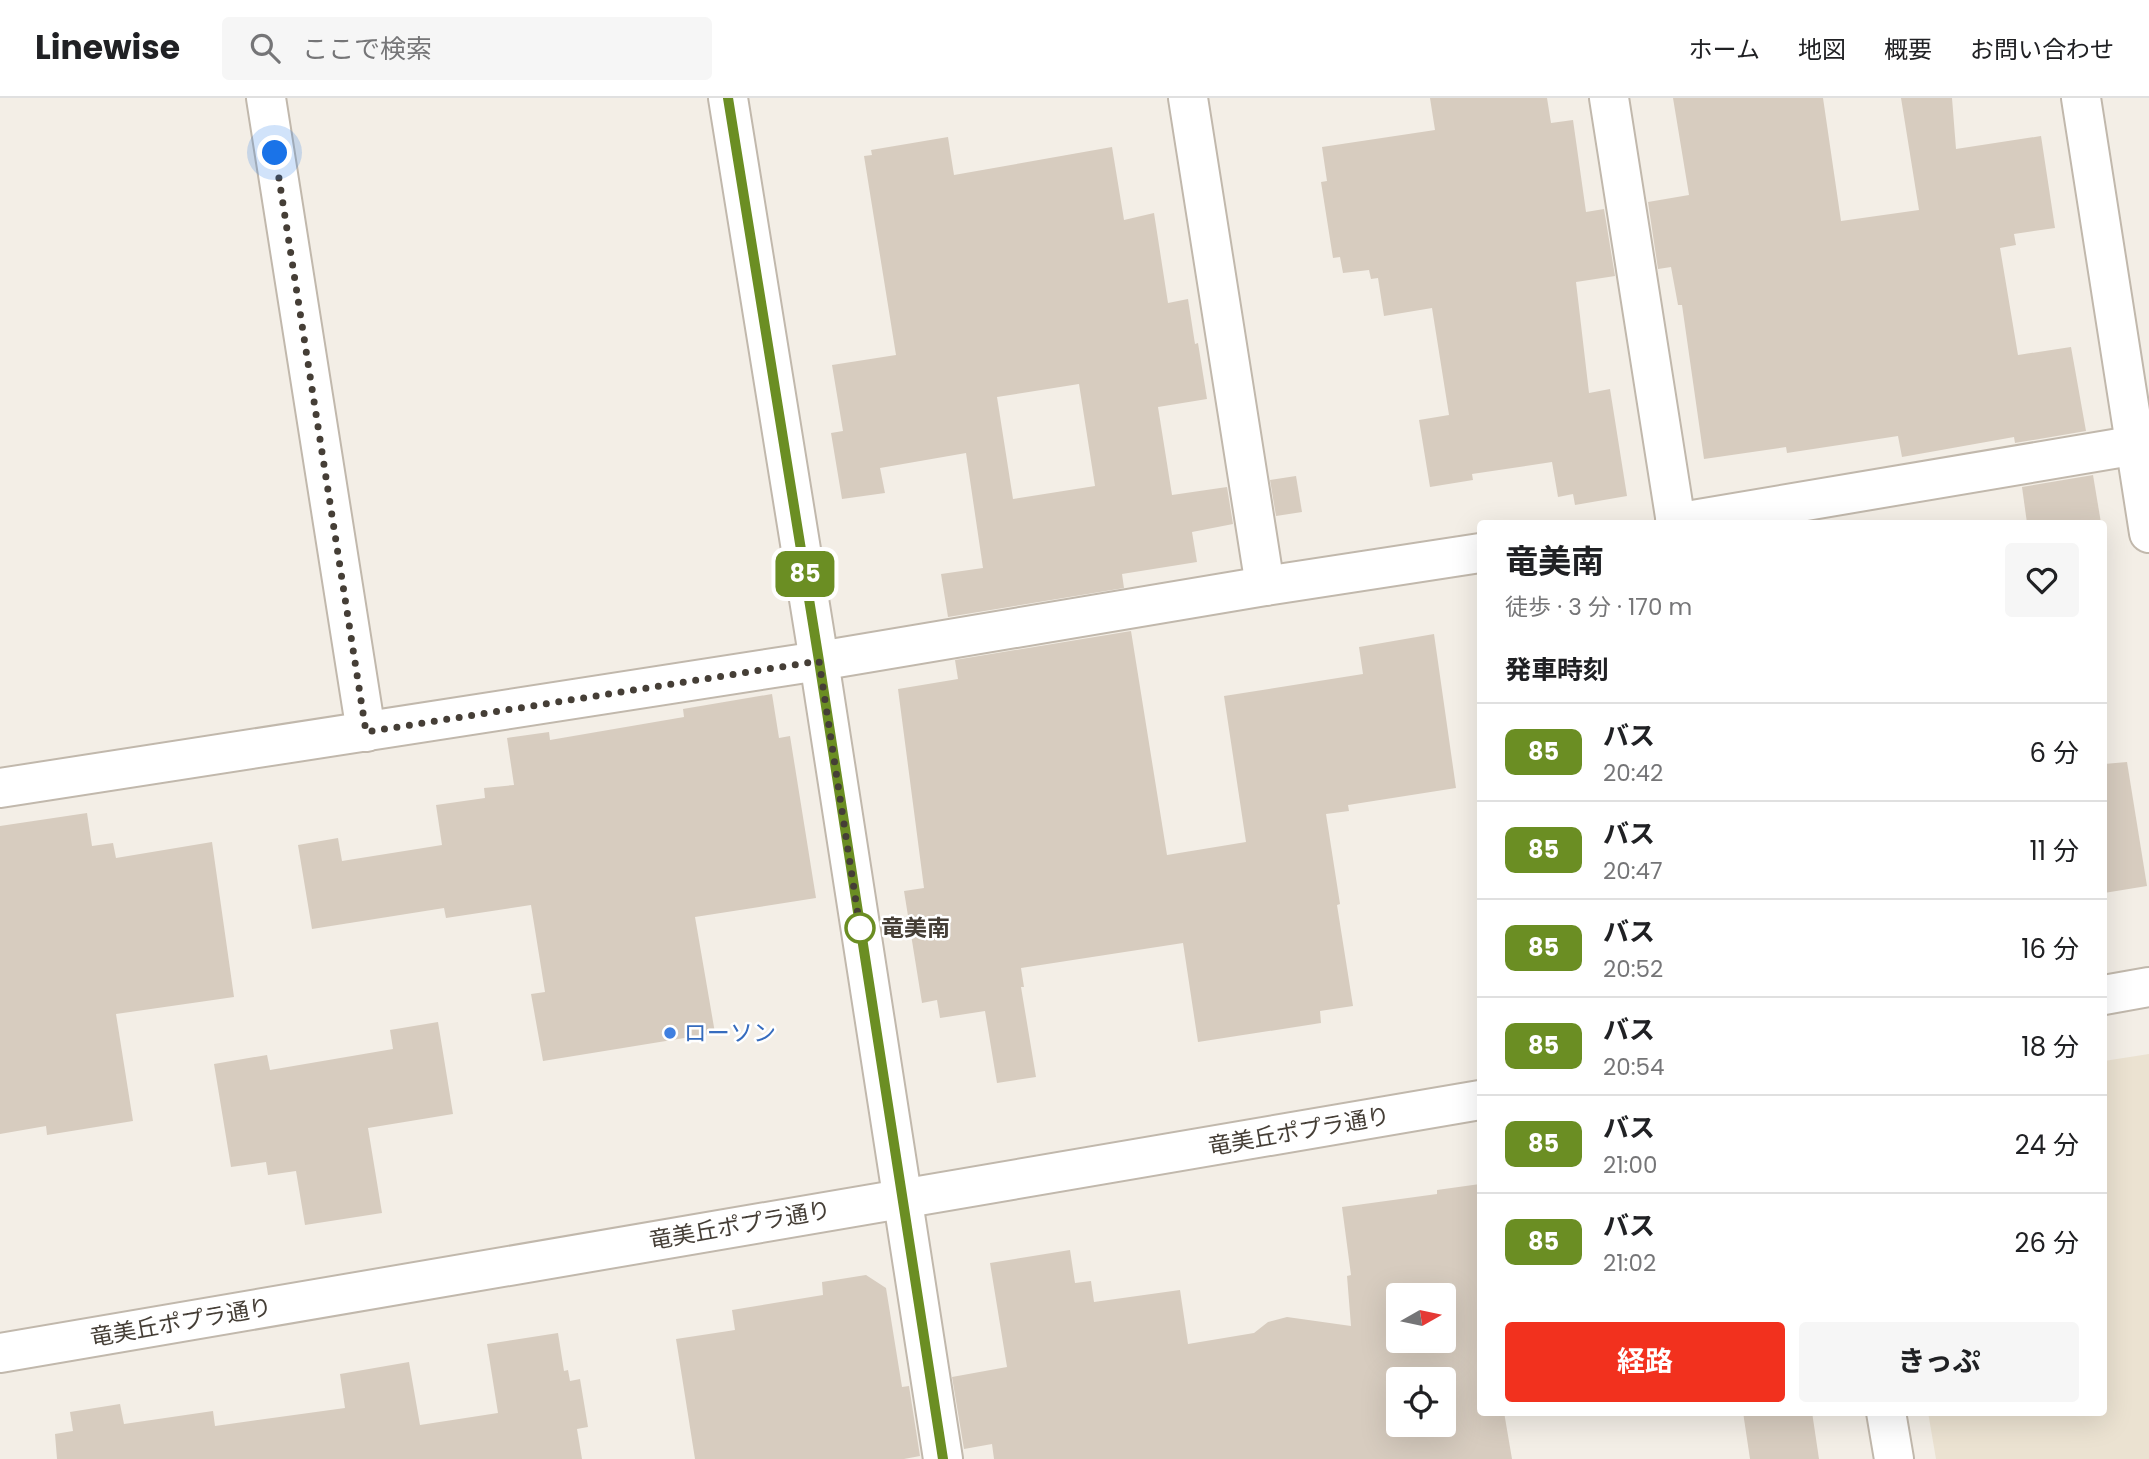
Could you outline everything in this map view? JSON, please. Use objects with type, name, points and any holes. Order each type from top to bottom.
[{"type":"street","points":[[266,98],[366,732]]},
{"type":"street","points":[[728,98],[943,1459]]},
{"type":"street","points":[[1188,98],[1265,586]]},
{"type":"street","points":[[1608,98],[1676,520]]},
{"type":"street","points":[[2081,98],[2142,444],[2149,533]]},
{"type":"street","points":[[1694,520],[2142,444]]},
{"type":"street","points":[[0,788],[819,661],[1477,553]]},
{"type":"street","points":[[2107,994],[2149,987]]},
{"type":"street","name":"竜美丘ポプラ通り","points":[[0,1353],[1477,1101]]},
{"type":"street","points":[[1887,1416],[1894,1459]]},
{"type":"shaded area","points":[[2149,1054],[2149,1459],[1936,1459],[1929,1416],[2107,1416],[2107,1061]]},
{"type":"building","points":[[1430,98],[1547,98],[1551,123],[1573,120],[1586,212],[1604,209],[1615,276],[1576,282],[1589,393],[1610,389],[1627,496],[1575,505],[1573,494],[1558,497],[1552,462],[1472,474],[1473,480],[1430,487],[1419,420],[1449,415],[1432,308],[1384,316],[1378,278],[1371,279],[1369,270],[1343,273],[1340,257],[1333,258],[1321,182],[1327,181],[1322,147],[1435,130]]},
{"type":"building","points":[[1673,98],[1823,98],[1841,221],[1919,210],[1901,98],[1952,98],[1956,149],[2041,136],[2055,228],[2014,234],[2016,245],[2000,248],[2018,355],[2071,347],[2086,431],[2015,443],[2014,437],[1902,457],[1898,436],[1787,453],[1786,447],[1704,459],[1682,305],[1678,305],[1671,267],[1658,269],[1648,202],[1689,195]]},
{"type":"building","points":[[948,137],[954,175],[1112,147],[1124,220],[1154,213],[1168,303],[1188,299],[1195,344],[1198,343],[1207,399],[1158,407],[1172,495],[1227,487],[1233,524],[1192,532],[1197,562],[1122,574],[1124,588],[948,617],[941,574],[983,568],[966,453],[880,468],[885,493],[842,499],[831,433],[843,431],[832,365],[896,355],[864,156],[872,155],[871,150]],"holes":[[[1079,384],[1095,486],[1013,499],[997,397]]]},
{"type":"building","points":[[2093,475],[2100,520],[2027,520],[2022,487]]},
{"type":"building","points":[[1296,476],[1302,512],[1276,516],[1270,480]]},
{"type":"building","points":[[1131,631],[1167,855],[1246,842],[1224,696],[1363,674],[1359,647],[1434,634],[1456,788],[1348,805],[1349,811],[1326,814],[1353,1006],[1320,1011],[1321,1023],[1198,1042],[1183,943],[1021,968],[1024,987],[1021,987],[1036,1077],[997,1083],[985,1011],[940,1018],[937,1000],[922,1003],[904,891],[924,888],[898,689],[958,679],[955,660]]},
{"type":"building","points":[[772,694],[779,738],[790,736],[816,898],[695,917],[715,1033],[543,1061],[531,994],[545,992],[531,905],[446,918],[444,908],[312,929],[298,845],[338,838],[342,861],[442,845],[436,805],[485,798],[484,788],[514,785],[507,738],[549,732],[550,740],[684,717],[683,709]]},
{"type":"building","points":[[2127,762],[2147,886],[2107,893],[2107,764]]},
{"type":"building","points":[[87,813],[92,846],[113,843],[116,858],[212,842],[234,997],[116,1014],[133,1121],[47,1135],[46,1126],[0,1134],[0,826]]},
{"type":"building","points":[[438,1022],[453,1114],[368,1128],[382,1213],[305,1225],[296,1171],[268,1175],[266,1162],[231,1167],[214,1064],[267,1055],[270,1070],[393,1049],[390,1030]]},
{"type":"building","points":[[1477,1184],[1477,1416],[1505,1416],[1512,1459],[994,1459],[992,1444],[964,1449],[952,1377],[1007,1367],[990,1263],[1070,1250],[1075,1283],[1091,1281],[1094,1302],[1180,1290],[1188,1344],[1254,1333],[1268,1322],[1287,1317],[1351,1326],[1347,1276],[1351,1275],[1342,1207],[1437,1194],[1437,1190]]},
{"type":"building","points":[[866,1275],[886,1288],[902,1387],[909,1386],[920,1456],[904,1459],[695,1459],[676,1339],[735,1330],[732,1310],[823,1295],[822,1282]]},
{"type":"building","points":[[558,1333],[564,1371],[568,1370],[570,1381],[580,1379],[588,1427],[577,1429],[582,1459],[57,1459],[55,1434],[73,1431],[70,1412],[120,1404],[124,1424],[213,1411],[215,1426],[345,1408],[340,1374],[409,1362],[420,1425],[498,1413],[487,1344]]},
{"type":"building","points":[[1744,1416],[1813,1416],[1819,1459],[1750,1459]]},
{"type":"bus line","name":"85","points":[[728,98],[943,1459]]},
{"type":"place","name":"竜美南","points":[[860,928]]},
{"type":"place","name":"ローソン","points":[[670,1033]]},
{"type":"route","points":[[275,153],[366,732],[819,661],[860,928]]}]
